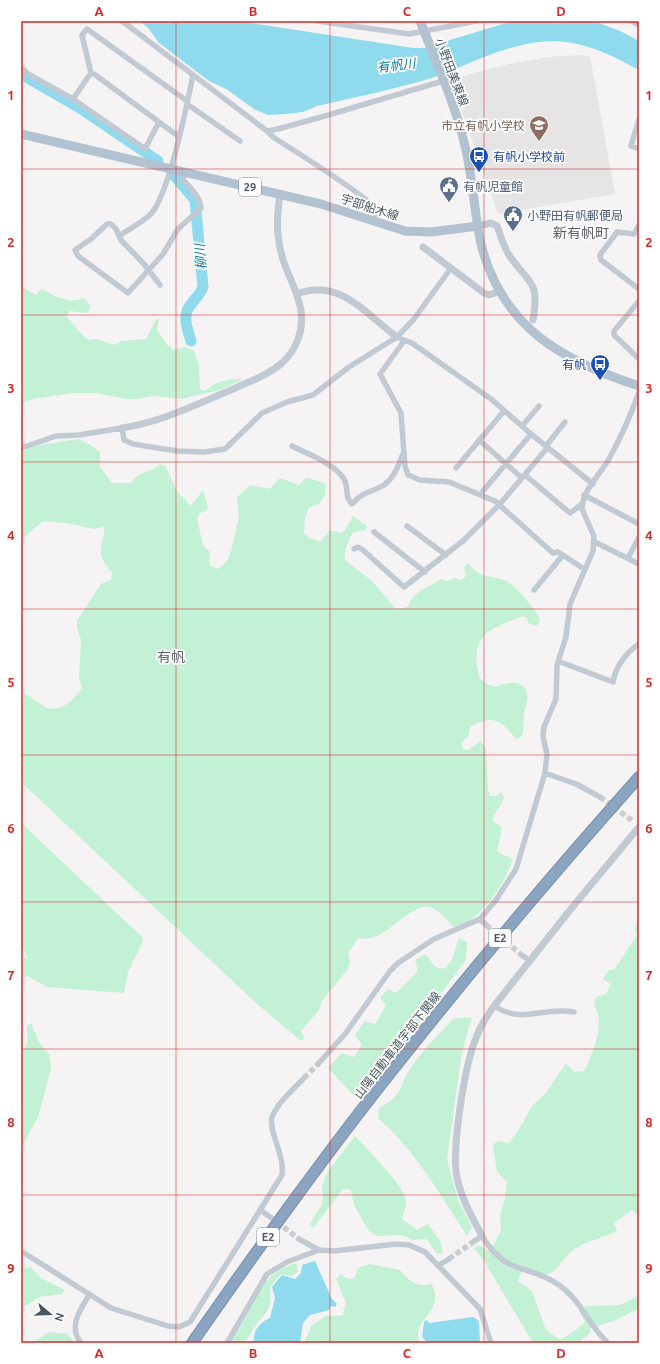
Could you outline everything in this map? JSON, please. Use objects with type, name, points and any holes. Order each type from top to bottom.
[{"type":"highway","name":"山陽自動車道宇部下関線","points":[[192,1343],[402,1057],[507,929],[639,777]]},
{"type":"main road","name":"小野田美東線","points":[[420,21],[443,81],[465,146],[478,226]]},
{"type":"main road","name":"宇部船木線","points":[[21,134],[321,204],[391,228],[418,232],[478,226]]},
{"type":"main road","points":[[478,226],[485,258],[500,291],[526,325],[557,351],[592,370],[639,386]]},
{"type":"street","points":[[122,21],[273,137],[327,172],[376,208],[377,213],[374,222]]},
{"type":"street","points":[[317,21],[409,34],[424,33],[476,21]]},
{"type":"street","points":[[631,21],[639,25]]},
{"type":"street","points":[[91,74],[82,35],[87,29],[240,141]]},
{"type":"street","points":[[21,67],[28,74],[72,99],[145,149],[159,122]]},
{"type":"street","points":[[72,99],[91,74]]},
{"type":"street","points":[[91,74],[94,74],[178,136]]},
{"type":"street","points":[[119,236],[149,216],[155,209],[170,168],[187,103],[192,75]]},
{"type":"street","points":[[266,131],[298,124],[443,81]]},
{"type":"street","points":[[639,119],[631,146],[639,149]]},
{"type":"street","points":[[160,285],[149,270],[119,236],[114,226],[107,224],[91,239],[75,250],[78,256],[128,293],[149,270],[163,254],[178,230],[201,208],[198,198],[183,180],[185,172]]},
{"type":"street","points":[[21,448],[56,436],[79,435],[122,428],[167,417],[263,376],[275,368],[291,353],[300,334],[302,319],[297,294],[278,243],[277,217],[280,194]]},
{"type":"street","points":[[478,226],[491,223],[497,226],[508,254],[532,283],[536,294],[534,320]]},
{"type":"street","points":[[639,225],[636,236],[617,232],[600,255],[601,260],[639,289]]},
{"type":"street","points":[[423,246],[487,295],[500,291]]},
{"type":"street","points":[[451,268],[414,319],[380,374],[401,413],[404,454],[408,474],[414,478],[450,482],[500,504],[516,521],[553,553],[558,552],[584,569]]},
{"type":"street","points":[[297,294],[318,289],[330,290],[342,294],[401,339],[412,343],[428,353],[491,398],[531,434],[593,484]]},
{"type":"street","points":[[639,300],[614,331],[614,335],[639,358]]},
{"type":"street","points":[[634,307],[639,312]]},
{"type":"street","points":[[122,428],[123,438],[128,443],[177,451],[218,451],[232,444],[262,413],[287,402],[313,395],[348,367],[401,339]]},
{"type":"street","points":[[318,1064],[346,1034],[382,981],[398,963],[434,939],[480,919],[496,900],[516,869],[545,773],[547,754],[543,737],[544,727],[556,699],[558,661],[566,637],[570,604],[584,569],[594,551],[595,542],[582,509],[584,495],[593,484],[608,460],[622,434],[639,392]]},
{"type":"street","points":[[522,426],[539,406]]},
{"type":"street","points":[[456,468],[504,410]]},
{"type":"street","points":[[354,549],[358,547],[363,550],[404,588],[464,540],[500,504],[524,476],[565,422]]},
{"type":"street","points":[[484,491],[531,434]]},
{"type":"street","points":[[479,440],[570,513],[582,504]]},
{"type":"street","points":[[292,446],[313,455],[343,477],[346,483],[347,499],[352,504],[358,498],[374,488],[383,485],[389,480],[395,473],[404,454]]},
{"type":"street","points":[[584,495],[639,524]]},
{"type":"street","points":[[407,526],[446,555]]},
{"type":"street","points":[[374,532],[425,572]]},
{"type":"street","points":[[628,558],[639,537]]},
{"type":"street","points":[[595,542],[639,564]]},
{"type":"street","points":[[534,590],[563,555]]},
{"type":"street","points":[[558,661],[613,682],[616,670],[623,659],[639,644]]},
{"type":"street","points":[[545,773],[576,784],[600,797]]},
{"type":"street","points":[[608,1343],[598,1334],[572,1296],[564,1289],[548,1279],[503,1262],[491,1250],[482,1236],[459,1186],[455,1162],[469,1061],[475,1039],[482,1023],[637,826]]},
{"type":"street","points":[[480,919],[486,925]]},
{"type":"street","points":[[523,956],[530,961]]},
{"type":"street","points":[[494,1006],[512,1014],[527,1016],[554,1010],[574,1012]]},
{"type":"street","points":[[21,1251],[111,1308],[168,1326],[179,1327],[190,1322],[282,1175],[282,1159],[272,1127],[273,1115],[304,1078]]},
{"type":"street","points":[[260,1210],[270,1217]]},
{"type":"street","points":[[473,1242],[482,1236]]},
{"type":"street","points":[[299,1239],[319,1250]]},
{"type":"street","points":[[227,1343],[267,1274],[286,1262],[319,1250],[334,1251],[386,1244],[409,1245],[425,1252],[439,1265],[480,1309],[491,1343]]},
{"type":"street","points":[[439,1265],[449,1259]]},
{"type":"street","points":[[81,1343],[75,1331],[76,1322],[79,1312],[90,1295]]},
{"type":"shaded area","name":"市立有帆小学校","points":[[581,55],[590,56],[615,194],[498,214],[461,109],[449,84],[452,79],[509,64],[548,57]]},
{"type":"green space","points":[[21,287],[36,295],[42,289],[63,299],[78,300],[84,298],[91,306],[87,313],[69,311],[66,316],[79,332],[89,340],[96,339],[115,345],[121,341],[146,339],[155,321],[159,318],[157,330],[168,346],[174,350],[185,347],[193,350],[199,364],[200,389],[203,391],[224,381],[243,379],[220,390],[181,399],[153,396],[138,399],[126,399],[96,393],[74,393],[32,399],[21,404]]},
{"type":"green space","points":[[78,439],[89,444],[100,452],[100,467],[112,483],[131,483],[142,473],[157,467],[160,464],[165,466],[177,491],[191,506],[203,490],[208,507],[206,511],[200,513],[197,519],[203,545],[210,552],[209,565],[218,569],[227,561],[231,552],[239,516],[237,497],[251,485],[270,489],[280,478],[299,485],[306,477],[326,484],[325,495],[319,504],[309,508],[305,517],[304,533],[308,537],[320,542],[330,530],[341,533],[344,532],[353,516],[367,526],[366,530],[354,532],[348,541],[345,560],[372,581],[396,609],[408,607],[413,597],[441,579],[448,581],[455,578],[461,580],[466,576],[464,567],[468,563],[472,568],[481,574],[510,583],[525,598],[540,619],[537,626],[528,623],[527,618],[523,616],[496,627],[483,638],[479,645],[477,654],[479,674],[483,681],[495,687],[508,683],[518,683],[525,688],[528,698],[524,715],[522,736],[516,739],[501,723],[490,720],[470,727],[468,737],[461,743],[463,749],[469,750],[480,741],[486,748],[488,789],[490,796],[497,796],[501,792],[504,797],[501,805],[493,816],[493,821],[502,827],[497,852],[513,859],[506,876],[491,900],[478,914],[465,923],[454,927],[437,911],[430,907],[424,907],[410,913],[387,930],[372,938],[358,938],[348,953],[350,962],[347,970],[322,1001],[319,1010],[301,1031],[305,1039],[300,1040],[257,1004],[21,782],[21,698],[26,694],[45,707],[56,709],[71,701],[79,692],[82,688],[79,677],[81,640],[77,628],[77,621],[101,584],[111,580],[112,573],[103,561],[101,554],[104,526],[94,529],[66,523],[43,521],[21,540],[21,452],[34,446]]},
{"type":"green space","points":[[21,823],[142,937],[143,941],[128,972],[124,993],[47,987],[28,976],[21,978],[21,959],[28,958],[21,944]]},
{"type":"green space","points":[[639,920],[639,1216],[632,1210],[614,1223],[617,1231],[588,1242],[577,1248],[569,1254],[551,1273],[541,1274],[523,1268],[518,1281],[532,1291],[546,1330],[560,1340],[576,1330],[585,1322],[579,1311],[586,1306],[620,1305],[639,1296],[639,1308],[614,1321],[590,1328],[590,1333],[578,1343],[533,1343],[483,1259],[474,1248],[479,1245],[488,1251],[494,1244],[501,1230],[500,1215],[505,1199],[507,1182],[497,1172],[493,1144],[500,1141],[509,1143],[521,1126],[532,1106],[546,1093],[566,1063],[574,1072],[584,1071],[597,1038],[599,1020],[594,1005],[596,997],[606,994],[611,984],[603,979],[609,970],[614,970],[637,935],[634,928]]},
{"type":"green space","points":[[459,938],[467,942],[466,960],[385,1068],[368,1078],[361,1096],[356,1098],[328,1068],[342,1053],[354,1057],[362,1045],[355,1035],[365,1021],[375,1024],[386,1005],[380,998],[388,989],[396,993],[418,971],[415,960],[426,954],[435,967],[444,969],[452,960]]},
{"type":"green space","points":[[472,1017],[462,1052],[447,1159],[458,1200],[472,1227],[467,1236],[415,1158],[404,1144],[378,1118],[379,1108],[388,1103],[398,1094],[412,1066],[437,1036],[453,1019]]},
{"type":"green space","points":[[31,1023],[39,1042],[49,1054],[51,1069],[38,1117],[21,1148],[21,1052],[24,1050],[26,1044],[27,1026]]},
{"type":"green space","points":[[355,1136],[392,1176],[403,1193],[406,1202],[402,1219],[417,1230],[428,1224],[440,1241],[443,1254],[436,1253],[427,1239],[413,1240],[401,1235],[377,1236],[368,1230],[354,1205],[351,1190],[343,1189],[313,1228],[310,1224],[322,1204],[322,1185],[329,1170]]},
{"type":"green space","points":[[297,1263],[298,1272],[292,1276],[281,1274],[270,1287],[271,1295],[268,1310],[247,1339],[243,1343],[230,1343],[262,1286],[276,1272]]},
{"type":"green space","points":[[370,1264],[400,1270],[414,1283],[422,1285],[432,1284],[435,1294],[434,1304],[419,1328],[419,1343],[304,1343],[312,1325],[326,1316],[343,1315],[346,1303],[336,1279],[341,1274],[348,1279],[354,1279],[358,1268]]},
{"type":"green space","points":[[31,1267],[41,1278],[65,1290],[62,1294],[40,1297],[21,1308],[21,1269]]},
{"type":"green space","points":[[49,1332],[68,1334],[75,1343],[32,1343]]},
{"type":"water","name":"有帆川","points":[[140,21],[237,21],[413,48],[424,48],[517,21],[594,21],[620,31],[639,41],[639,70],[601,51],[584,46],[567,42],[551,41],[533,43],[492,54],[435,77],[406,85],[317,106],[303,112],[268,115],[254,109],[226,89],[209,81],[159,43],[149,29]]},
{"type":"water","points":[[315,1261],[332,1299],[337,1304],[335,1307],[331,1306],[329,1310],[310,1315],[303,1323],[300,1343],[248,1343],[254,1341],[256,1330],[260,1324],[270,1318],[275,1298],[272,1287],[282,1275],[295,1279],[301,1273],[302,1265]]},
{"type":"water","points":[[473,1317],[479,1321],[480,1343],[428,1343],[422,1337],[424,1322],[427,1320],[429,1323]]},
{"type":"waterway","name":"柳川","points":[[21,74],[80,108],[158,161]]},
{"type":"waterway","name":"柳川","points":[[174,175],[195,200],[203,287],[187,312],[186,321],[191,341]]},
{"type":"tunnel","points":[[600,797],[634,822]]},
{"type":"tunnel","points":[[486,925],[523,956]]},
{"type":"tunnel","points":[[304,1078],[318,1064]]},
{"type":"tunnel","points":[[270,1217],[299,1239]]},
{"type":"tunnel","points":[[449,1259],[473,1242]]},
{"type":"place","name":"市立有帆小学校","points":[[539,142]]},
{"type":"place","name":"有帆小学校前","points":[[479,173]]},
{"type":"place","name":"有帆児童館","points":[[449,203]]},
{"type":"place","name":"小野田有帆郵便局","points":[[513,232]]},
{"type":"place","name":"有帆","points":[[600,381]]},
{"type":"district","name":"新有帆町","points":[[581,233]]},
{"type":"district","name":"有帆","points":[[171,657]]}]
